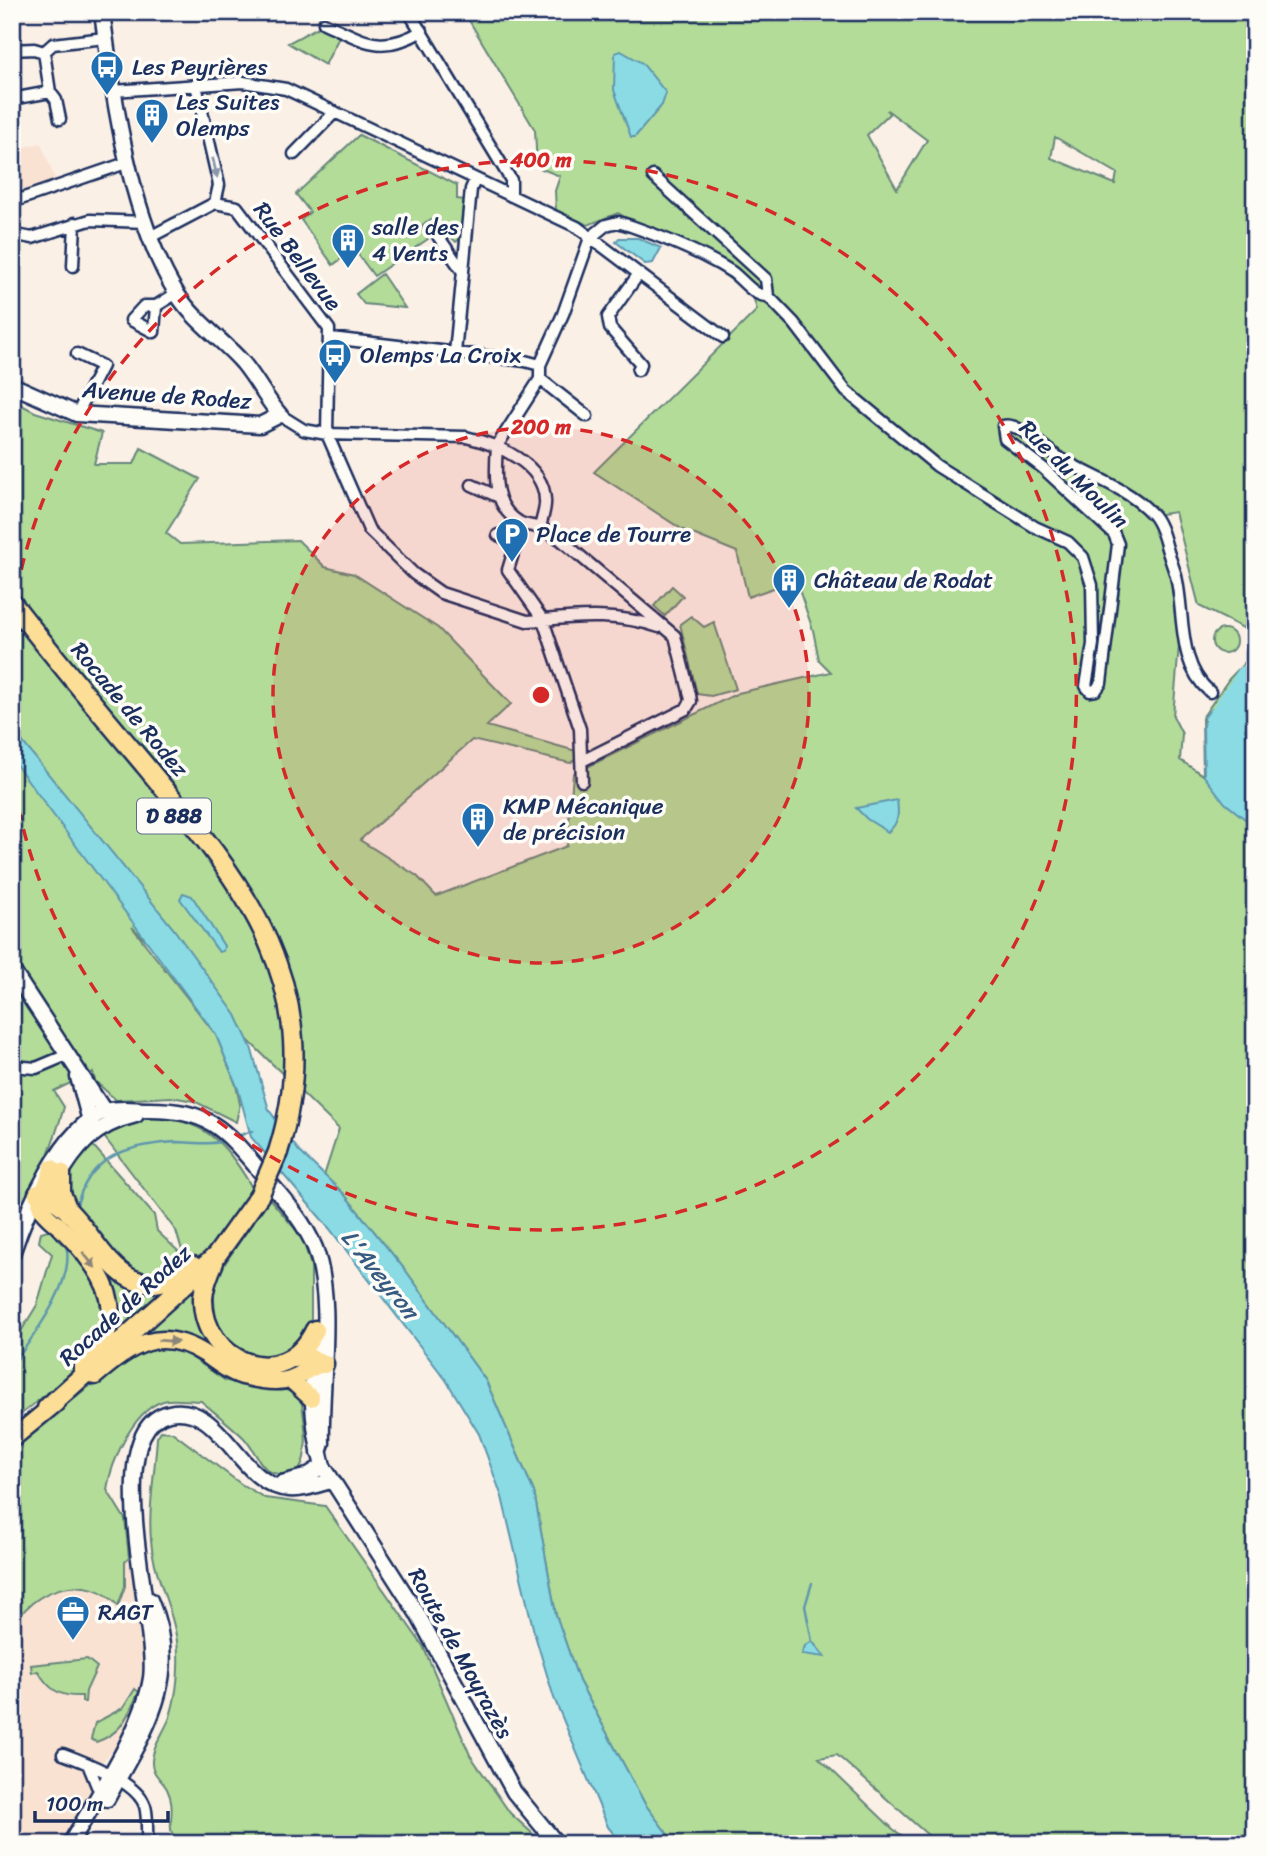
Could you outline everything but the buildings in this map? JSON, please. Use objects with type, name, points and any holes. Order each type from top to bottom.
[{"type":"highway","name":"Rocade de Rodez","points":[[12,603],[210,844],[245,893],[279,969],[291,1041],[293,1076],[285,1128],[259,1196],[245,1219],[216,1256],[47,1408]]},
{"type":"highway","name":"Rocade de Rodez","points":[[12,617],[217,869],[245,910],[273,976],[291,1041]]},
{"type":"highway","points":[[57,1170],[61,1193],[71,1216],[117,1269],[130,1278],[151,1282],[177,1277],[245,1219]]},
{"type":"highway","points":[[43,1199],[71,1216]]},
{"type":"highway","points":[[216,1256],[203,1297],[205,1317],[211,1333],[223,1348],[250,1365],[284,1364],[302,1352],[315,1330]]},
{"type":"highway","points":[[294,1359],[316,1363]]},
{"type":"main road","points":[[12,1429],[93,1357],[111,1321],[111,1300],[98,1271],[43,1199],[57,1170]]},
{"type":"main road","points":[[47,1408],[77,1390],[133,1346],[154,1340],[188,1345],[234,1373],[272,1380],[290,1379],[316,1363]]},
{"type":"main road","points":[[290,1379],[311,1398]]},
{"type":"main road","name":"Rocade de Rodez","points":[[12,1438],[47,1408]]},
{"type":"street","points":[[102,12],[113,91],[146,222],[177,293],[198,321],[245,366],[280,415],[304,430],[466,437],[497,446],[530,468],[540,480],[545,500],[540,527]]},
{"type":"street","points":[[409,12],[511,180],[511,196]]},
{"type":"street","points":[[324,23],[368,43],[384,46],[404,41],[422,30]]},
{"type":"street","points":[[44,52],[53,44],[105,38]]},
{"type":"street","points":[[12,50],[34,49],[44,52]]},
{"type":"street","points":[[44,52],[50,92],[56,100],[60,119]]},
{"type":"street","points":[[113,91],[196,85],[268,84],[295,92],[591,236],[638,275],[723,337]]},
{"type":"street","points":[[196,85],[219,185],[215,203]]},
{"type":"street","points":[[12,99],[50,92]]},
{"type":"street","points":[[294,155],[335,112]]},
{"type":"street","points":[[12,202],[129,162]]},
{"type":"street","points":[[582,761],[686,709],[691,701],[675,636],[559,539],[540,527],[522,524],[510,516],[499,497],[495,479],[497,446],[540,379],[540,365],[563,314],[591,236],[606,225],[618,222],[631,226],[707,257],[756,293],[768,296],[766,279],[653,176]]},
{"type":"street","points":[[455,353],[471,189],[475,180]]},
{"type":"street","name":"Rue Bellevue","points":[[152,236],[215,203],[237,207],[326,322],[331,338]]},
{"type":"street","points":[[17,235],[32,239],[75,223],[114,219],[146,222]]},
{"type":"street","points":[[73,266],[75,223]]},
{"type":"street","points":[[438,236],[463,273]]},
{"type":"street","points":[[638,275],[608,317],[610,328],[642,364],[638,370]]},
{"type":"street","points":[[156,306],[177,293]]},
{"type":"street","name":"Rue du Moulin","points":[[768,296],[794,323],[846,391],[937,466],[1035,527],[1068,542],[1083,557],[1092,585],[1093,643],[1086,676],[1086,686],[1090,691],[1096,690],[1101,683],[1118,544],[1114,534],[1044,468],[1005,439],[1003,426],[1018,428],[1038,445],[1134,498],[1152,514],[1163,534],[1176,578],[1188,656],[1196,678],[1210,692]]},
{"type":"street","points":[[540,365],[331,338],[327,433],[369,530],[380,543],[441,593],[527,621],[608,616],[634,619],[663,628]]},
{"type":"street","points":[[77,354],[102,366],[77,414]]},
{"type":"street","points":[[540,379],[587,416]]},
{"type":"street","name":"Avenue de Rodez","points":[[12,385],[77,414],[260,425],[280,415]]},
{"type":"street","points":[[472,485],[499,497]]},
{"type":"street","points":[[522,524],[508,570],[543,620],[575,710],[582,781]]},
{"type":"street","points":[[498,535],[517,544]]},
{"type":"street","points":[[12,970],[105,1112]]},
{"type":"street","points":[[12,1066],[36,1068],[67,1055]]},
{"type":"street","points":[[76,1069],[91,1127]]},
{"type":"street","points":[[57,1170],[105,1112],[175,1109],[195,1114],[229,1137],[304,1225],[315,1248],[322,1280],[316,1363]]},
{"type":"street","points":[[91,1127],[154,1110]]},
{"type":"street","points":[[12,1254],[20,1230],[43,1199]]},
{"type":"street","points":[[271,1482],[287,1483],[321,1459],[315,1330],[322,1280]]},
{"type":"street","name":"Route de Moyrazès","points":[[316,1363],[311,1398],[314,1440],[330,1481],[417,1613],[514,1793],[557,1844]]},
{"type":"street","points":[[70,1844],[113,1777],[151,1680],[152,1642],[146,1589],[136,1550],[133,1519],[138,1458],[142,1437],[150,1423],[173,1412],[195,1414],[211,1425],[243,1462],[271,1482],[286,1489],[309,1488],[330,1481]]},
{"type":"street","points":[[64,1754],[113,1777],[137,1793],[145,1805],[147,1844]]},
{"type":"street","points":[[88,1764],[97,1786],[105,1791]]},
{"type":"street","points":[[81,1844],[105,1791]]},
{"type":"shaded area","points":[[41,143],[58,186],[17,200],[12,185],[12,150]]},
{"type":"shaded area","points":[[109,1489],[125,1519],[128,1555],[144,1638],[143,1685],[122,1739],[88,1779],[92,1792],[61,1844],[12,1844],[12,1701],[20,1707],[12,1697],[12,1608]]},
{"type":"green space","points":[[464,12],[1255,12],[1255,634],[1199,606],[1175,512],[1161,514],[1180,633],[1173,716],[1182,734],[1180,760],[1203,775],[1202,718],[1229,679],[1255,652],[1255,1844],[938,1844],[837,1755],[819,1758],[893,1829],[913,1844],[675,1844],[645,1804],[579,1681],[556,1615],[534,1492],[486,1381],[406,1271],[344,1194],[324,1176],[339,1129],[132,927],[216,1035],[236,1085],[240,1104],[236,1122],[194,1101],[171,1097],[116,1100],[95,1081],[93,1072],[54,1091],[64,1107],[41,1172],[12,1235],[12,400],[35,412],[102,433],[94,464],[134,464],[141,448],[200,479],[166,533],[180,544],[298,540],[325,567],[354,574],[438,628],[511,704],[487,726],[576,751],[576,759],[570,763],[472,740],[360,840],[417,876],[436,896],[567,846],[573,774],[738,693],[831,672],[819,660],[813,630],[797,584],[790,582],[748,597],[737,552],[683,530],[594,472],[757,310],[753,296],[716,269],[618,213],[588,225],[556,211],[555,191],[560,176],[537,167],[535,130]],"holes":[[[887,110],[927,140],[897,189],[867,135],[889,114]],[[1055,137],[1117,173],[1115,184],[1051,158]]]},
{"type":"green space","points":[[318,27],[340,35],[325,65],[288,43]]},
{"type":"green space","points":[[359,135],[457,185],[457,199],[465,200],[462,237],[456,242],[433,219],[422,225],[428,239],[374,276],[354,249],[333,265],[301,220],[310,212],[296,194]]},
{"type":"green space","points":[[382,274],[405,308],[364,304],[356,294]]},
{"type":"green space","points":[[672,586],[683,596],[665,616],[654,606]]},
{"type":"green space","points":[[691,616],[704,627],[714,622],[736,689],[711,696],[697,694],[680,624]]},
{"type":"green space","points":[[1224,629],[1233,632],[1236,641],[1233,650],[1224,653],[1215,650],[1212,641],[1215,632]]},
{"type":"green space","points":[[159,1117],[192,1125],[217,1140],[236,1162],[254,1191],[220,1238],[186,1268],[164,1275],[130,1274],[63,1193],[69,1168],[90,1142],[154,1215],[157,1231],[179,1252],[182,1250],[176,1231],[102,1134],[138,1120]]},
{"type":"green space","points":[[269,1198],[302,1237],[311,1266],[311,1325],[294,1352],[262,1361],[226,1343],[210,1318],[215,1317],[213,1281]]},
{"type":"green space","points":[[50,1203],[114,1272],[177,1283],[109,1345],[95,1260]]},
{"type":"green space","points":[[48,1230],[59,1235],[69,1245],[95,1280],[104,1305],[103,1331],[99,1341],[78,1366],[12,1421],[12,1346],[37,1305],[52,1254],[39,1242],[41,1232]]},
{"type":"green space","points":[[203,1278],[199,1298],[227,1356],[304,1362],[294,1371],[275,1376],[200,1347],[131,1344]]},
{"type":"green space","points":[[160,1345],[184,1352],[226,1381],[280,1387],[301,1397],[306,1444],[299,1471],[276,1474],[269,1471],[244,1438],[201,1401],[168,1400],[156,1404],[135,1423],[119,1450],[109,1478],[107,1490],[125,1519],[129,1558],[125,1562],[125,1586],[118,1606],[106,1595],[91,1588],[76,1586],[60,1589],[32,1603],[20,1615],[12,1629],[12,1447],[125,1358]]},
{"type":"green space","points":[[161,1431],[172,1432],[241,1484],[265,1498],[325,1506],[423,1646],[470,1755],[510,1813],[544,1844],[410,1844],[399,1838],[361,1834],[354,1844],[220,1844],[212,1840],[210,1844],[191,1843],[179,1840],[173,1835],[171,1800],[167,1789],[153,1770],[152,1762],[156,1745],[170,1717],[178,1669],[175,1629],[151,1545],[151,1499],[157,1437]]},
{"type":"green space","points":[[87,1659],[97,1667],[86,1691],[85,1702],[82,1702],[82,1696],[56,1691],[38,1671],[32,1673],[31,1665]]},
{"type":"green space","points":[[135,1689],[139,1692],[118,1729],[96,1742],[91,1739],[95,1723],[123,1708]]},
{"type":"water","points":[[621,51],[642,63],[666,93],[662,105],[635,137],[631,137],[614,90],[615,53]]},
{"type":"water","points":[[619,238],[638,238],[661,248],[653,263],[645,264],[616,242]]},
{"type":"water","points":[[1255,652],[1255,710],[1245,729],[1253,753],[1251,777],[1255,791],[1255,827],[1225,803],[1204,776],[1203,726],[1205,716],[1213,708],[1218,710],[1232,692],[1230,685]]},
{"type":"water","name":"L'Aveyron","points":[[12,729],[173,928],[236,1015],[251,1047],[269,1110],[299,1151],[344,1194],[406,1271],[486,1381],[534,1492],[556,1615],[579,1681],[645,1804],[675,1844],[622,1844],[608,1827],[554,1698],[534,1632],[502,1497],[479,1434],[446,1380],[329,1228],[251,1137],[238,1089],[216,1035],[12,759]]},
{"type":"water","points":[[897,800],[897,818],[888,832],[867,819],[856,808]]},
{"type":"water","points":[[183,893],[192,896],[224,946],[223,951],[219,952],[180,899]]},
{"type":"water","points":[[812,1641],[825,1657],[802,1654],[805,1646]]},
{"type":"waterway","points":[[1210,720],[1243,671],[1255,664]]},
{"type":"waterway","points":[[235,1137],[252,1131]]},
{"type":"waterway","points":[[76,1209],[90,1176],[112,1156],[142,1146],[226,1140]]},
{"type":"waterway","points":[[12,1366],[59,1292],[65,1275],[66,1245]]},
{"type":"waterway","points":[[812,1583],[805,1606],[812,1641]]},
{"type":"place","name":"Les Peyrières","points":[[107,97]]},
{"type":"place","name":"Les Suites Olemps","points":[[152,145]]},
{"type":"place","name":"salle des 4 Vents","points":[[348,270]]},
{"type":"place","name":"Olemps La Croix","points":[[335,385]]},
{"type":"place","name":"Place de Tourre","points":[[512,564]]},
{"type":"place","name":"Château de Rodat","points":[[789,610]]},
{"type":"place","name":"KMP Mécanique de précision","points":[[478,849]]},
{"type":"place","name":"RAGT","points":[[73,1642]]}]
